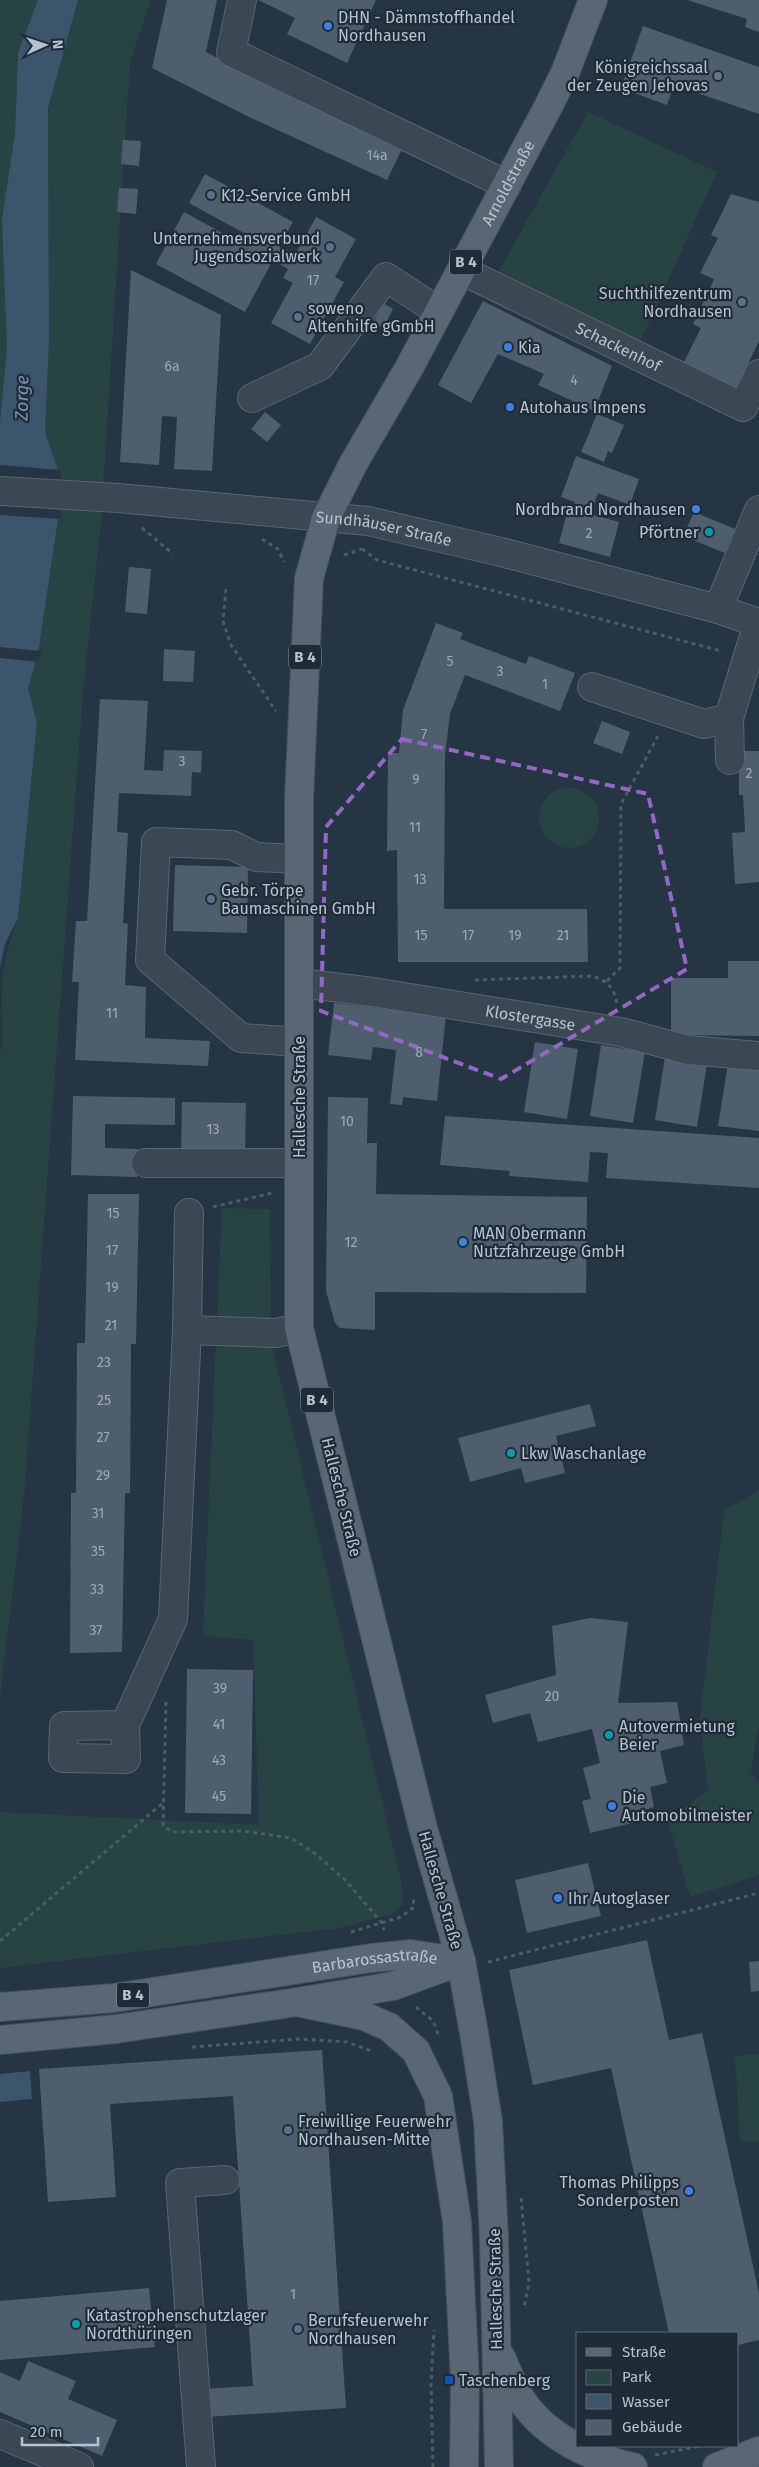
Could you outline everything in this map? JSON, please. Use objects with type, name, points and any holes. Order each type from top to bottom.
[{"type":"main road","name":"Arnoldstraße","points":[[326,518],[353,464],[409,368],[438,311],[462,270],[565,73],[593,0]]},
{"type":"main road","name":"Hallesche Straße","points":[[326,518],[309,578],[299,799],[299,1328],[423,1828],[472,1962],[488,2121],[494,2238],[499,2467]]},
{"type":"main road","name":"Barbarossastraße","points":[[0,2007],[114,1998],[372,1958],[411,1954],[472,1962]]},
{"type":"main road","name":"Barbarossastraße","points":[[0,2040],[116,2029],[297,2002],[393,1986],[472,1962]]},
{"type":"main road","name":"Hallesche Straße","points":[[297,2002],[364,2016],[389,2028],[416,2051],[438,2096],[457,2222],[465,2380],[464,2467]]},
{"type":"main road","points":[[497,2349],[523,2402],[546,2426],[580,2450],[633,2467]]},
{"type":"main road","points":[[716,2467],[759,2451]]},
{"type":"street","points":[[242,0],[231,52],[507,185]]},
{"type":"street","name":"Schackenhof","points":[[462,270],[743,407],[759,374]]},
{"type":"street","points":[[252,398],[320,366],[386,277],[438,311]]},
{"type":"street","name":"Sundhäuser Straße","points":[[0,491],[267,510],[368,522],[449,538],[718,609],[758,623]]},
{"type":"street","points":[[718,609],[759,510]]},
{"type":"street","points":[[730,760],[729,718],[758,623]]},
{"type":"street","points":[[592,687],[704,724],[729,718]]},
{"type":"street","points":[[299,858],[256,857],[232,845],[156,842],[150,960],[241,1038],[299,1042]]},
{"type":"street","name":"Klostergasse","points":[[299,983],[373,992],[621,1032],[688,1050],[759,1056]]},
{"type":"street","points":[[146,1163],[298,1162]]},
{"type":"street","points":[[125,1725],[174,1619],[187,1330],[189,1213]]},
{"type":"street","points":[[187,1330],[276,1333],[299,1328]]},
{"type":"street","points":[[201,2467],[180,2184],[225,2180]]},
{"type":"street","points":[[0,2434],[79,2467]]},
{"type":"path","points":[[137,524],[173,554]]},
{"type":"path","points":[[362,549],[377,560],[747,658]]},
{"type":"path","points":[[226,589],[223,622],[231,645],[278,712]]},
{"type":"path","points":[[607,981],[620,968],[621,804],[670,713]]},
{"type":"path","points":[[472,980],[592,976],[607,981],[615,993],[621,1032]]},
{"type":"path","points":[[189,1213],[278,1192]]},
{"type":"path","points":[[166,1696],[163,1826],[173,1832],[244,1831],[291,1838],[317,1855],[346,1881],[382,1922]]},
{"type":"path","points":[[0,1941],[164,1803]]},
{"type":"path","points":[[472,1962],[759,1893]]},
{"type":"path","points":[[183,2048],[299,2039],[347,2042],[381,2057]]},
{"type":"highlighted area","points":[[402,739],[648,794],[687,969],[501,1079],[321,1011],[326,827]]},
{"type":"green space","points":[[0,0],[38,0],[18,52],[7,348],[0,422]]},
{"type":"green space","points":[[78,0],[151,0],[130,62],[101,522],[83,692],[24,1496],[0,1698],[0,1052],[3,1042],[2,993],[8,950],[18,918],[37,723],[28,688],[38,654],[58,470],[45,432],[49,342],[48,108]]},
{"type":"green space","points":[[588,112],[717,172],[638,347],[496,276]]},
{"type":"green space","points":[[563,788],[575,788],[586,793],[594,801],[599,812],[597,830],[586,843],[575,848],[563,848],[552,843],[544,835],[539,824],[539,812],[544,801],[552,793]]},
{"type":"green space","points":[[222,1208],[270,1209],[271,1341],[401,1880],[403,1903],[392,1914],[339,1928],[0,1968],[0,1812],[259,1825],[253,1640],[203,1636]]},
{"type":"green space","points":[[759,1490],[759,1721],[751,1772],[759,1783],[759,1875],[690,1897],[668,1821],[708,1790],[700,1718],[724,1511]]},
{"type":"green space","points":[[759,2054],[759,2141],[740,2142],[735,2056]]},
{"type":"water","name":"Zorge","points":[[38,0],[78,0],[48,108],[49,342],[45,432],[58,470],[58,519],[38,654],[28,688],[37,723],[18,918],[5,944],[0,967],[0,422],[7,348],[2,219],[15,134],[18,52]]},
{"type":"water","points":[[30,2071],[32,2099],[0,2102],[0,2074]]},
{"type":"pier","points":[[0,465],[61,470],[61,519],[0,515]]},
{"type":"pier","points":[[0,647],[41,651],[41,655],[38,662],[0,658]]},
{"type":"building","points":[[167,0],[217,0],[206,52],[264,82],[404,145],[387,180],[249,117],[152,68]]},
{"type":"building","name":"DHN - Dämmstoffhandel Nordhausen","points":[[258,0],[376,0],[347,63],[287,34],[295,18]]},
{"type":"building","points":[[687,0],[759,0],[759,32],[745,27],[747,19]]},
{"type":"building","points":[[643,26],[759,67],[759,114],[674,85],[667,105],[621,88]]},
{"type":"building","points":[[123,140],[141,141],[139,166],[121,164]]},
{"type":"building","points":[[205,174],[293,222],[279,247],[295,255],[316,217],[356,239],[335,277],[344,282],[310,344],[271,323],[293,283],[283,278],[288,269],[273,260],[245,312],[156,264],[184,212],[248,247],[253,238],[189,203]]},
{"type":"building","points":[[119,188],[138,189],[136,214],[117,212]]},
{"type":"building","points":[[731,194],[759,202],[759,341],[734,393],[681,368],[701,328],[693,324],[714,279],[700,273],[718,238],[711,235]]},
{"type":"building","points":[[131,270],[221,315],[212,471],[174,469],[177,417],[162,416],[159,465],[120,462]]},
{"type":"building","name":"Kia","points":[[483,301],[612,366],[594,411],[538,385],[544,374],[498,354],[471,403],[438,385]]},
{"type":"building","points":[[383,303],[393,309],[383,328],[373,323]]},
{"type":"building","points":[[265,412],[281,425],[267,442],[251,429]]},
{"type":"building","points":[[597,414],[624,425],[612,453],[608,451],[604,462],[581,452]]},
{"type":"building","points":[[576,456],[639,479],[630,505],[598,493],[592,509],[584,506],[582,512],[619,522],[610,557],[559,543],[568,509],[572,510],[575,502],[561,497]]},
{"type":"building","name":"Pförtner","points":[[694,512],[735,529],[725,553],[683,536]]},
{"type":"building","points":[[129,567],[151,569],[147,614],[125,612]]},
{"type":"building","points":[[436,623],[463,633],[460,639],[526,664],[529,656],[575,673],[560,711],[465,675],[450,714],[445,756],[444,909],[587,909],[588,962],[398,962],[397,850],[387,851],[388,753],[399,753],[403,710]]},
{"type":"building","points":[[164,649],[195,651],[193,682],[163,681]]},
{"type":"building","points":[[100,699],[148,701],[144,770],[163,771],[164,750],[202,751],[201,773],[192,772],[191,796],[119,793],[117,832],[128,833],[123,923],[128,924],[125,985],[146,987],[145,1038],[210,1041],[208,1066],[75,1060],[79,982],[72,982],[76,921],[87,921]]},
{"type":"building","points":[[602,721],[630,732],[622,754],[593,743]]},
{"type":"building","points":[[739,751],[759,751],[759,882],[735,884],[732,833],[745,832],[743,795],[739,795]]},
{"type":"building","name":"Gebr. Törpe Baumaschinen GmbH","points":[[175,865],[248,867],[247,933],[173,931]]},
{"type":"building","points":[[728,961],[759,961],[759,1036],[671,1035],[671,978],[728,978]]},
{"type":"building","points":[[334,1003],[446,1015],[437,1101],[403,1097],[402,1105],[390,1104],[396,1050],[373,1047],[371,1060],[328,1055]]},
{"type":"building","points":[[535,1042],[578,1049],[567,1119],[524,1112]]},
{"type":"building","points":[[601,1045],[645,1052],[633,1123],[590,1116]]},
{"type":"building","points":[[665,1057],[707,1064],[697,1127],[655,1120]]},
{"type":"building","points":[[728,1064],[759,1068],[759,1131],[718,1126]]},
{"type":"building","points":[[73,1096],[175,1098],[175,1125],[105,1124],[105,1148],[138,1149],[137,1177],[71,1175]]},
{"type":"building","points":[[328,1097],[368,1098],[367,1143],[377,1143],[376,1194],[587,1197],[586,1293],[375,1292],[375,1330],[340,1328],[335,1323],[326,1291]]},
{"type":"building","points":[[182,1102],[246,1103],[245,1155],[181,1155]]},
{"type":"building","points":[[445,1116],[759,1138],[759,1188],[606,1178],[608,1153],[590,1152],[588,1182],[509,1176],[510,1171],[440,1165]]},
{"type":"building","points":[[88,1194],[139,1194],[136,1344],[131,1344],[130,1493],[125,1493],[122,1652],[70,1653],[71,1493],[76,1493],[77,1343],[85,1343]]},
{"type":"building","name":"Lkw Waschanlage","points":[[590,1404],[596,1426],[556,1436],[565,1473],[525,1483],[521,1468],[470,1482],[458,1438]]},
{"type":"building","points":[[590,1618],[628,1622],[618,1703],[677,1702],[684,1745],[660,1751],[667,1783],[650,1787],[654,1807],[642,1811],[645,1820],[590,1833],[582,1801],[591,1799],[583,1768],[600,1763],[592,1729],[538,1742],[530,1713],[493,1723],[485,1695],[556,1675],[552,1626]]},
{"type":"building","points":[[187,1669],[253,1670],[251,1814],[185,1813]]},
{"type":"building","name":"Ihr Autoglaser","points":[[588,1863],[601,1916],[527,1933],[515,1880]]},
{"type":"building","points":[[647,1940],[669,2040],[702,2033],[759,2293],[759,2340],[739,2345],[739,2332],[669,2332],[611,2068],[533,2085],[509,1970]]},
{"type":"building","points":[[759,1961],[759,1991],[751,1992],[749,1962]]},
{"type":"building","points":[[322,2050],[346,2408],[206,2417],[204,2389],[253,2386],[233,2096],[110,2104],[116,2197],[48,2202],[39,2069]]},
{"type":"building","name":"Katastrophenschutzlager Nordthüringen","points":[[149,2288],[155,2347],[0,2360],[0,2301]]},
{"type":"building","points":[[28,2361],[76,2381],[68,2399],[117,2420],[102,2456],[0,2412],[0,2372],[20,2381]]},
{"type":"place","name":"DHN - Dämmstoffhandel Nordhausen","points":[[328,26]]},
{"type":"place","name":"Königreichssaal der Zeugen Jehovas","points":[[718,76]]},
{"type":"place","name":"K12-Service GmbH","points":[[211,195]]},
{"type":"place","name":"Unternehmensverbund Jugendsozialwerk","points":[[330,247]]},
{"type":"place","name":"Suchthilfezentrum Nordhausen","points":[[742,302]]},
{"type":"place","name":"soweno Altenhilfe gGmbH","points":[[298,317]]},
{"type":"place","name":"Kia","points":[[508,347]]},
{"type":"place","name":"Autohaus Impens","points":[[510,407]]},
{"type":"place","name":"Nordbrand Nordhausen","points":[[696,509]]},
{"type":"place","name":"Pförtner","points":[[709,532]]},
{"type":"place","name":"Gebr. Törpe Baumaschinen GmbH","points":[[211,899]]},
{"type":"place","name":"MAN Obermann Nutzfahrzeuge GmbH","points":[[463,1242]]},
{"type":"place","name":"Lkw Waschanlage","points":[[511,1453]]},
{"type":"place","name":"Autovermietung Beier","points":[[609,1735]]},
{"type":"place","name":"Die Automobilmeister","points":[[612,1806]]},
{"type":"place","name":"Ihr Autoglaser","points":[[558,1898]]},
{"type":"place","name":"Freiwillige Feuerwehr Nordhausen-Mitte","points":[[288,2130]]},
{"type":"place","name":"Thomas Philipps Sonderposten","points":[[689,2191]]},
{"type":"place","name":"Katastrophenschutzlager Nordthüringen","points":[[76,2324]]},
{"type":"place","name":"Berufsfeuerwehr Nordhausen","points":[[298,2329]]},
{"type":"place","name":"Taschenberg","points":[[449,2380]]}]
